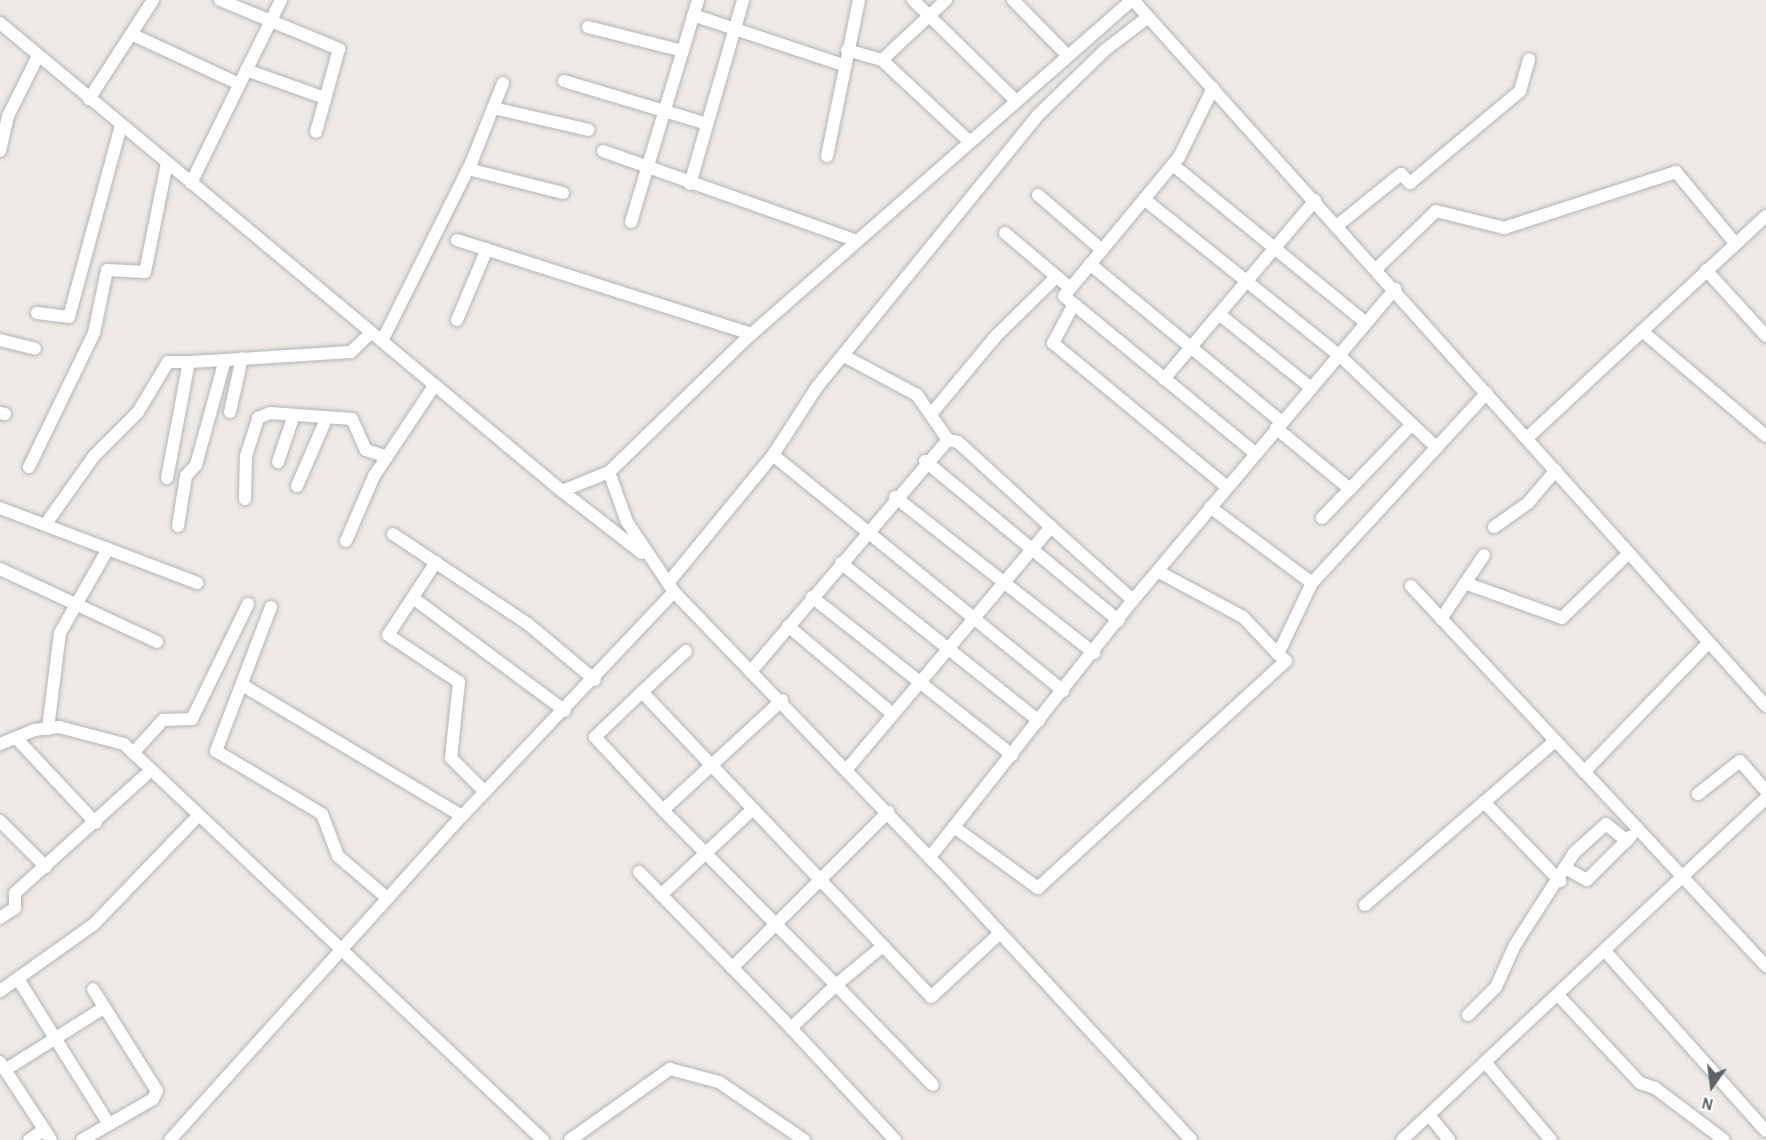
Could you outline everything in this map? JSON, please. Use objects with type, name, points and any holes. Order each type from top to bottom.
[{"type":"street","points":[[89,99],[153,0]]},
{"type":"street","points":[[220,0],[339,49],[316,132]]},
{"type":"street","points":[[191,183],[280,0]]},
{"type":"street","points":[[632,222],[698,0]]},
{"type":"street","points":[[690,184],[742,0]]},
{"type":"street","points":[[827,156],[843,65],[859,0]]},
{"type":"street","points":[[913,0],[1016,101]]},
{"type":"street","points":[[882,60],[946,0]]},
{"type":"street","points":[[1013,0],[1068,56]]},
{"type":"street","points":[[562,491],[609,472],[751,334],[1068,56],[1126,2],[1148,17],[1338,225],[1766,706]]},
{"type":"street","points":[[693,15],[843,65]]},
{"type":"street","points":[[170,1140],[462,816],[595,680],[671,588],[773,455],[844,356],[1039,114],[1105,50],[1148,17]]},
{"type":"street","points":[[0,23],[562,491],[650,559]]},
{"type":"street","points":[[588,27],[683,51]]},
{"type":"street","points":[[131,34],[239,84]]},
{"type":"street","points":[[847,50],[882,60],[970,142]]},
{"type":"street","points":[[0,151],[8,116],[38,56]]},
{"type":"street","points":[[1338,225],[1401,174],[1410,183],[1520,91],[1529,59]]},
{"type":"street","points":[[246,70],[325,98]]},
{"type":"street","points":[[564,81],[707,124]]},
{"type":"street","points":[[382,341],[468,170],[503,83]]},
{"type":"street","points":[[1213,88],[1173,165],[1064,296],[1255,453]]},
{"type":"street","points":[[492,108],[590,130]]},
{"type":"street","points":[[37,313],[69,317],[122,126]]},
{"type":"street","points":[[603,151],[690,184],[857,241]]},
{"type":"street","points":[[29,467],[94,333],[107,270],[145,272],[167,164]]},
{"type":"street","points":[[1173,165],[1366,323]]},
{"type":"street","points":[[468,170],[563,193]]},
{"type":"street","points":[[1377,269],[1436,211],[1504,228],[1676,172],[1735,243]]},
{"type":"street","points":[[1038,195],[1102,250]]},
{"type":"street","points":[[1144,199],[1339,355],[1437,448]]},
{"type":"street","points":[[1164,379],[1315,200]]},
{"type":"street","points":[[1527,438],[1766,216]]},
{"type":"street","points":[[1005,233],[1070,288]]},
{"type":"street","points":[[457,240],[751,334]]},
{"type":"street","points":[[457,320],[487,249]]},
{"type":"street","points":[[1090,264],[1191,347],[1350,489]]},
{"type":"street","points":[[1706,270],[1766,336]]},
{"type":"street","points":[[932,413],[996,336],[1056,277]]},
{"type":"street","points":[[930,857],[1094,653],[1133,600],[1159,572],[1255,453],[1395,289]]},
{"type":"street","points":[[1074,304],[1053,343],[1227,487]]},
{"type":"street","points":[[1220,314],[1311,388]]},
{"type":"street","points":[[1642,331],[1766,436]]},
{"type":"street","points":[[45,525],[94,456],[138,412],[168,362],[351,352],[371,333]]},
{"type":"street","points":[[0,340],[35,349]]},
{"type":"street","points":[[844,356],[904,385],[932,413],[948,440],[958,442],[1133,600]]},
{"type":"street","points":[[230,412],[242,358]]},
{"type":"street","points":[[178,526],[186,476],[196,465],[225,360]]},
{"type":"street","points":[[167,478],[189,362]]},
{"type":"street","points":[[346,541],[363,497],[435,386]]},
{"type":"street","points":[[1278,654],[1311,583],[1487,393]]},
{"type":"street","points":[[245,499],[246,456],[258,418],[294,415],[352,419],[366,450],[387,457]]},
{"type":"street","points":[[278,462],[294,415]]},
{"type":"street","points":[[297,486],[327,417]]},
{"type":"street","points":[[1322,518],[1412,424]]},
{"type":"street","points":[[752,670],[925,461],[948,440]]},
{"type":"street","points":[[773,455],[1063,691]]},
{"type":"street","points":[[925,461],[1119,621]]},
{"type":"street","points":[[1494,527],[1528,503],[1556,470]]},
{"type":"street","points":[[609,472],[627,522],[671,588],[888,812],[1191,1140]]},
{"type":"street","points":[[895,497],[1094,653]]},
{"type":"street","points":[[1210,507],[1311,583]]},
{"type":"street","points":[[0,508],[197,583]]},
{"type":"street","points":[[847,769],[1051,527]]},
{"type":"street","points":[[393,534],[528,624],[595,680]]},
{"type":"street","points":[[48,729],[53,662],[60,633],[76,609],[108,549]]},
{"type":"street","points":[[1465,583],[1562,618],[1629,553]]},
{"type":"street","points":[[1441,618],[1484,555]]},
{"type":"street","points":[[436,562],[389,638],[459,681],[451,758],[485,792]]},
{"type":"street","points":[[840,563],[1039,722]]},
{"type":"street","points":[[954,827],[1038,888],[1286,661],[1243,617],[1159,572]]},
{"type":"street","points":[[1,573],[76,609],[157,642]]},
{"type":"street","points":[[1411,586],[1766,966]]},
{"type":"street","points":[[812,597],[1012,755]]},
{"type":"street","points":[[413,598],[565,711]]},
{"type":"street","points":[[133,753],[163,720],[192,718],[248,604]]},
{"type":"street","points":[[271,608],[244,686],[216,751],[322,814],[338,856],[387,898]]},
{"type":"street","points":[[788,627],[893,714]]},
{"type":"street","points":[[1584,772],[1709,642]]},
{"type":"street","points":[[686,651],[595,737],[663,810],[933,1085]]},
{"type":"street","points":[[244,686],[462,816]]},
{"type":"street","points":[[642,692],[931,997],[1000,933]]},
{"type":"street","points":[[663,810],[782,700]]},
{"type":"street","points":[[96,823],[6,744],[48,729],[95,734],[133,753],[196,818],[543,1140]]},
{"type":"street","points":[[1365,905],[1554,741]]},
{"type":"street","points":[[1698,794],[1740,760],[1766,791]]},
{"type":"street","points":[[0,918],[15,908],[15,893],[96,823],[150,771]]},
{"type":"street","points":[[1402,1140],[1685,877],[1766,798]]},
{"type":"street","points":[[1484,802],[1560,881]]},
{"type":"street","points":[[661,894],[753,809]]},
{"type":"street","points":[[732,968],[888,812]]},
{"type":"street","points":[[0,991],[93,925],[196,818]]},
{"type":"street","points":[[0,821],[46,867]]},
{"type":"street","points":[[1468,1015],[1496,987],[1527,926],[1560,881],[1565,868],[1603,825],[1611,825],[1627,840]]},
{"type":"street","points":[[1565,868],[1587,880],[1638,829]]},
{"type":"street","points":[[639,872],[791,1028],[895,1140]]},
{"type":"street","points":[[791,1028],[836,985],[883,946]]},
{"type":"street","points":[[1605,951],[1766,1131]]},
{"type":"street","points":[[18,979],[109,1124]]},
{"type":"street","points":[[82,1140],[153,1099],[157,1090],[93,989]]},
{"type":"street","points":[[1558,994],[1640,1083],[1655,1088],[1724,1140]]},
{"type":"street","points":[[29,1140],[48,1135],[2,1066],[56,1039],[105,1007]]},
{"type":"street","points":[[1485,1062],[1551,1140]]},
{"type":"street","points":[[570,1140],[670,1069],[719,1082],[804,1140]]},
{"type":"street","points":[[1429,1115],[1449,1140]]}]
